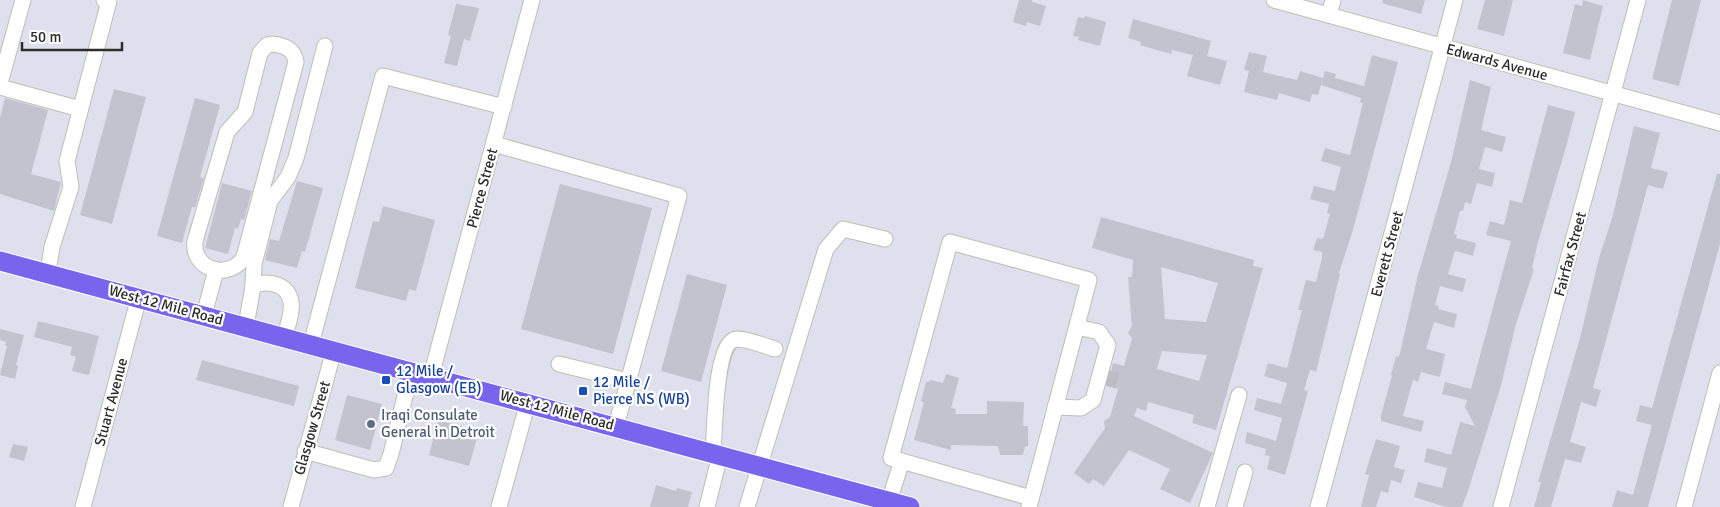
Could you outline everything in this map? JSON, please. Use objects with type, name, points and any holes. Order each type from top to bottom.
[{"type":"main road","name":"West 12 Mile Road","points":[[0,260],[910,507]]},
{"type":"street","points":[[0,83],[23,0]]},
{"type":"street","points":[[48,273],[52,247],[71,187],[66,160],[109,1],[104,0]]},
{"type":"street","name":"Pierce Street","points":[[305,451],[374,470],[386,468],[405,396],[423,374],[494,144],[532,0]]},
{"type":"street","name":"Edwards Avenue","points":[[1274,0],[1720,123]]},
{"type":"street","points":[[1329,15],[1333,0]]},
{"type":"street","name":"Everett Street","points":[[1318,507],[1455,0]]},
{"type":"street","name":"Fairfax Street","points":[[1501,507],[1638,0]]},
{"type":"street","points":[[267,45],[279,45],[291,51],[296,62],[244,257],[241,263],[230,270],[216,270],[204,265],[195,255],[195,241],[226,132],[244,112],[260,53],[267,45]]},
{"type":"street","points":[[246,326],[253,286],[254,264],[270,201],[288,177],[296,158],[325,46]]},
{"type":"street","points":[[311,344],[382,76],[504,107]]},
{"type":"street","points":[[0,87],[80,109]]},
{"type":"street","points":[[494,144],[679,196],[616,426]]},
{"type":"street","points":[[747,507],[826,249],[843,229],[885,240]]},
{"type":"street","points":[[950,242],[1089,280],[1055,407],[1030,503],[891,458],[950,242]]},
{"type":"street","points":[[204,314],[216,270]]},
{"type":"street","points":[[253,286],[272,283],[279,286],[289,296],[291,311],[285,337]]},
{"type":"street","name":"Stuart Avenue","points":[[83,507],[139,297]]},
{"type":"street","points":[[1055,407],[1081,408],[1093,400],[1110,357],[1108,345],[1099,332],[1077,327]]},
{"type":"street","points":[[707,507],[716,454],[717,384],[728,342],[736,339],[775,349]]},
{"type":"street","name":"Glasgow Street","points":[[291,507],[334,350]]},
{"type":"street","points":[[559,364],[628,382]]},
{"type":"street","points":[[1684,507],[1720,373]]},
{"type":"street","points":[[1094,396],[1106,392],[1108,386]]},
{"type":"street","points":[[1207,507],[1239,396]]},
{"type":"street","points":[[499,507],[528,402]]},
{"type":"street","points":[[890,501],[902,461]]},
{"type":"street","points":[[1235,507],[1245,472]]},
{"type":"building","points":[[1019,0],[1032,0],[1032,2],[1046,6],[1040,26],[1027,22],[1026,26],[1013,22]]},
{"type":"building","points":[[1383,0],[1425,0],[1421,14],[1382,3]]},
{"type":"building","points":[[1485,0],[1513,0],[1504,36],[1477,29]]},
{"type":"building","points":[[1583,0],[1603,6],[1590,60],[1563,53],[1575,4],[1582,6]]},
{"type":"building","points":[[1672,0],[1701,0],[1679,86],[1652,79]]},
{"type":"building","points":[[456,4],[479,8],[470,41],[464,39],[457,66],[444,63],[451,36],[448,35]]},
{"type":"building","points":[[1085,16],[1106,22],[1100,46],[1078,40],[1079,37],[1073,36],[1078,17],[1084,18]]},
{"type":"building","points":[[1133,19],[1211,41],[1207,56],[1227,61],[1220,85],[1187,76],[1193,55],[1172,50],[1171,54],[1140,45],[1141,42],[1128,38]]},
{"type":"building","points":[[1249,52],[1267,56],[1263,72],[1297,80],[1300,71],[1323,78],[1318,95],[1312,94],[1310,102],[1279,93],[1277,100],[1244,92],[1249,71],[1244,70]]},
{"type":"building","points":[[1372,55],[1398,62],[1353,230],[1339,273],[1316,372],[1310,370],[1304,390],[1308,391],[1285,475],[1267,469],[1270,456],[1265,455],[1266,449],[1245,443],[1247,432],[1276,441],[1282,418],[1254,410],[1257,398],[1281,404],[1287,383],[1264,376],[1268,363],[1287,368],[1302,310],[1298,310],[1306,280],[1316,282],[1322,258],[1322,252],[1313,250],[1317,238],[1323,239],[1330,214],[1327,213],[1329,204],[1310,199],[1314,186],[1335,191],[1341,167],[1321,161],[1325,148],[1350,155],[1363,103],[1360,102],[1361,98],[1321,85],[1325,71],[1336,74],[1335,78],[1364,86]]},
{"type":"building","points":[[1470,80],[1491,87],[1481,130],[1506,137],[1502,152],[1485,147],[1479,169],[1495,173],[1492,187],[1477,183],[1471,204],[1465,202],[1463,211],[1460,211],[1454,234],[1457,235],[1456,238],[1476,243],[1473,256],[1455,251],[1448,274],[1466,279],[1463,292],[1440,286],[1435,305],[1439,306],[1438,309],[1457,314],[1454,328],[1434,322],[1426,349],[1445,354],[1440,377],[1421,372],[1418,382],[1413,380],[1403,416],[1424,421],[1421,432],[1381,421],[1381,415],[1396,356],[1399,357],[1418,275],[1451,162]]},
{"type":"building","points":[[114,89],[146,97],[112,224],[80,215]]},
{"type":"building","points":[[5,98],[48,110],[31,174],[61,182],[54,211],[0,194],[0,118]]},
{"type":"building","points":[[195,98],[220,105],[200,177],[204,178],[195,207],[192,207],[182,243],[157,236]]},
{"type":"building","points":[[1548,105],[1575,112],[1568,140],[1538,242],[1532,268],[1534,269],[1516,324],[1500,389],[1468,491],[1462,507],[1446,507],[1414,497],[1418,482],[1442,488],[1447,468],[1424,462],[1427,448],[1451,455],[1460,422],[1475,426],[1465,407],[1467,400],[1442,394],[1445,382],[1471,389],[1511,241],[1486,235],[1490,221],[1504,225],[1510,200],[1522,203]]},
{"type":"building","points":[[1634,126],[1660,133],[1651,168],[1668,172],[1663,189],[1648,185],[1593,388],[1601,390],[1596,407],[1581,402],[1570,442],[1586,447],[1581,463],[1565,459],[1551,507],[1534,507],[1541,482],[1538,482],[1580,338],[1599,258],[1613,215]]},
{"type":"building","points":[[1717,174],[1720,174],[1720,244],[1648,507],[1612,507],[1617,490],[1633,495],[1652,425],[1636,421],[1640,405],[1652,408]]},
{"type":"building","points":[[297,181],[323,188],[305,252],[302,251],[297,268],[265,260],[270,239],[279,241]]},
{"type":"building","points":[[222,183],[252,191],[244,220],[241,219],[238,229],[235,228],[228,254],[205,248]]},
{"type":"building","points":[[560,184],[652,208],[613,354],[521,329]]},
{"type":"building","points":[[383,206],[435,220],[416,291],[409,289],[406,301],[355,288],[373,221],[379,222]]},
{"type":"building","points":[[1101,217],[1254,260],[1253,266],[1263,268],[1216,430],[1192,423],[1194,415],[1148,402],[1146,411],[1137,408],[1134,416],[1213,453],[1190,503],[1160,489],[1170,469],[1129,450],[1104,486],[1093,479],[1089,484],[1074,473],[1105,428],[1104,421],[1110,417],[1118,389],[1107,386],[1113,363],[1124,366],[1132,338],[1128,333],[1132,326],[1128,277],[1132,277],[1133,260],[1092,248]],"holes":[[[1161,267],[1218,283],[1206,322],[1165,319]],[[1162,351],[1207,355],[1199,381],[1157,369]]]},
{"type":"building","points":[[687,274],[727,285],[701,382],[661,371]]},
{"type":"building","points":[[38,321],[99,336],[89,375],[72,371],[76,357],[70,355],[72,347],[34,337]]},
{"type":"building","points":[[0,329],[24,335],[16,365],[18,366],[15,379],[0,375],[7,346],[5,345],[6,342],[0,340]]},
{"type":"building","points":[[202,360],[299,386],[294,406],[196,380]]},
{"type":"building","points":[[946,374],[959,378],[951,408],[956,409],[955,414],[987,414],[987,401],[1024,402],[1023,426],[1028,426],[1028,447],[1025,446],[1023,455],[1000,455],[998,446],[951,445],[951,450],[914,440],[924,402],[921,401],[926,382],[930,380],[943,383]]},
{"type":"building","points":[[347,395],[382,404],[370,450],[335,440]]},
{"type":"building","points":[[438,420],[479,431],[469,466],[429,455]]},
{"type":"building","points":[[1376,439],[1400,446],[1394,467],[1405,470],[1401,483],[1391,480],[1388,493],[1381,491],[1376,507],[1361,507],[1369,475],[1365,474]]},
{"type":"building","points":[[13,444],[28,447],[24,461],[9,457]]},
{"type":"building","points":[[656,485],[676,491],[677,488],[692,492],[688,507],[650,507]]},
{"type":"tunnel","points":[[1108,386],[1114,364]]},
{"type":"place","name":"12 Mile / Glasgow (EB)","points":[[386,380]]},
{"type":"place","name":"12 Mile / Pierce NS (WB)","points":[[583,391]]},
{"type":"place","name":"Iraqi Consulate General in Detroit","points":[[371,424]]}]
